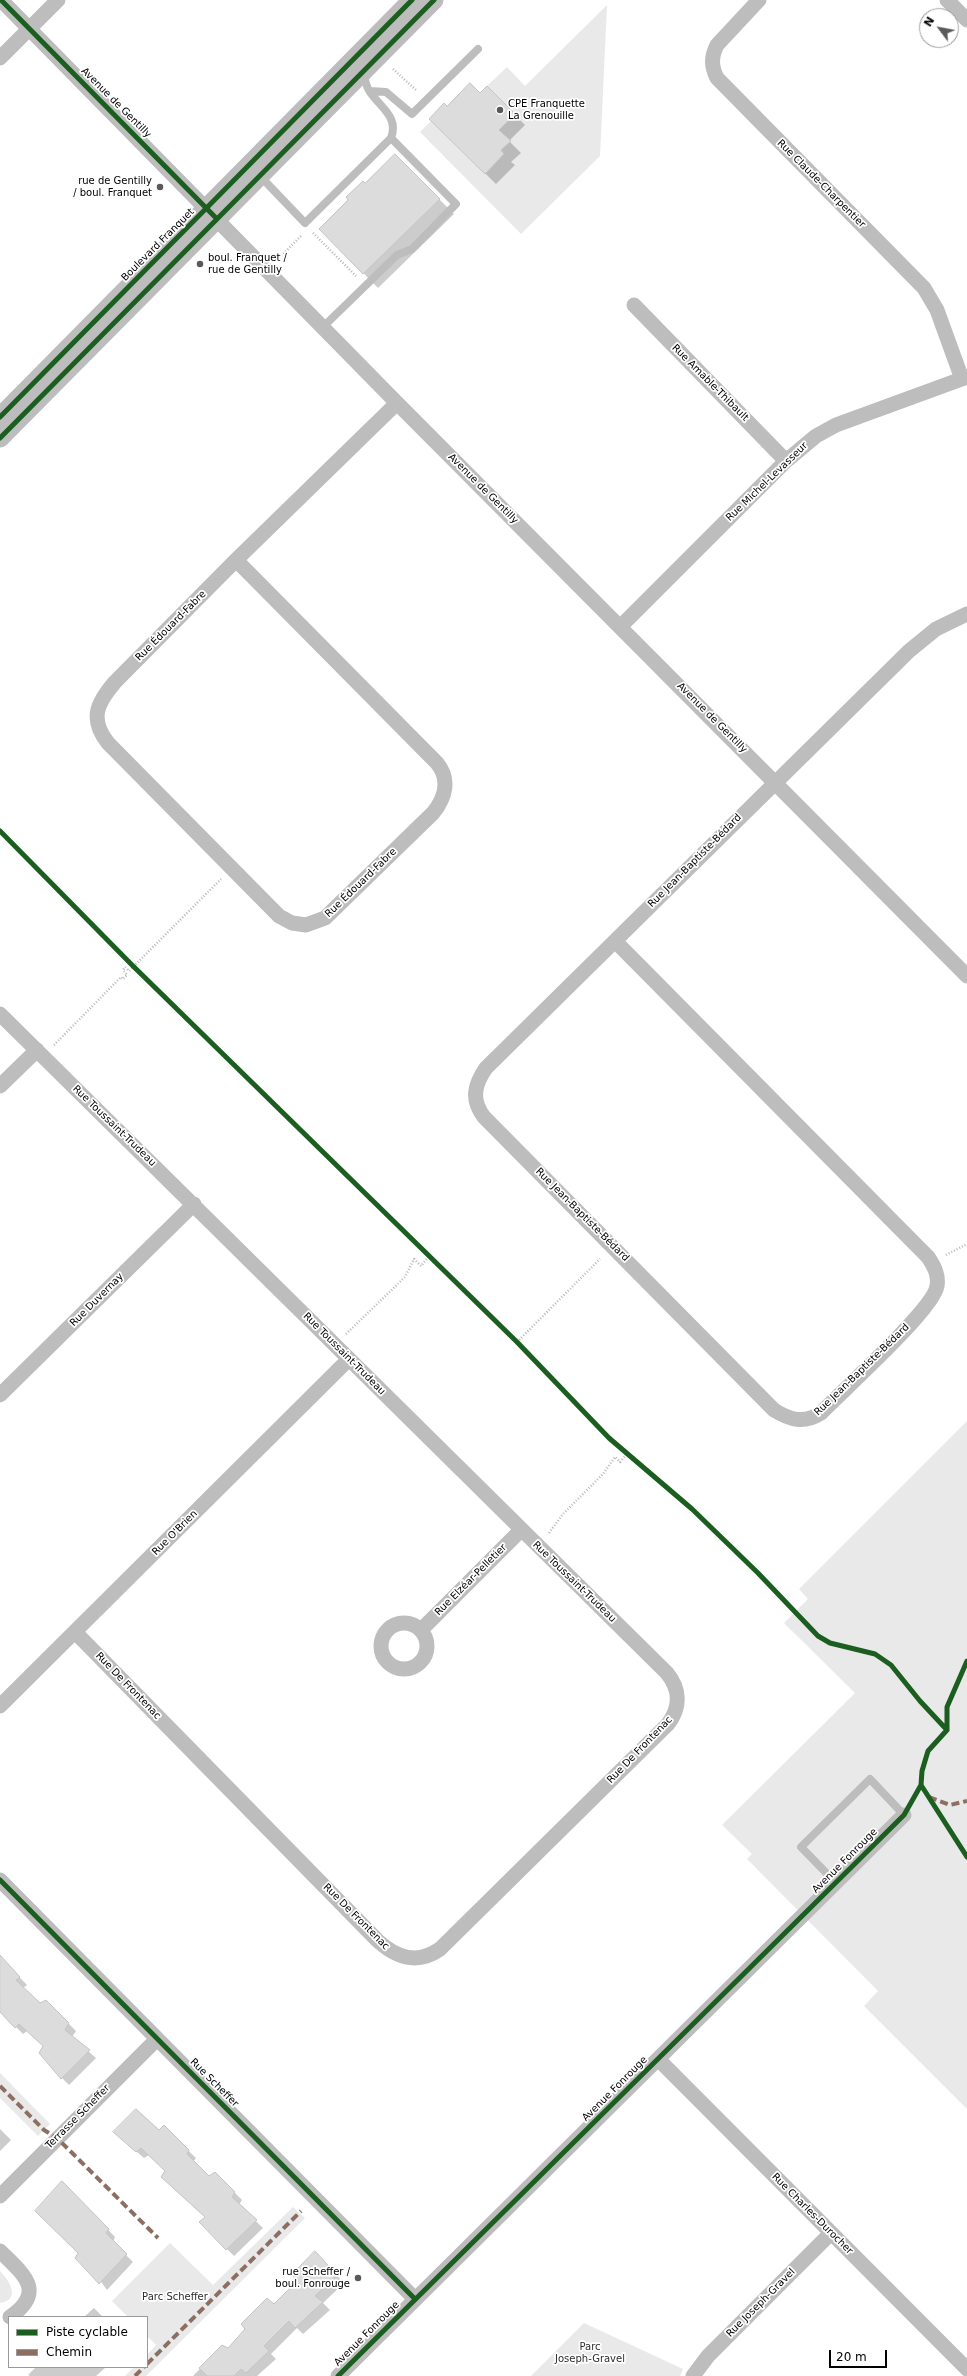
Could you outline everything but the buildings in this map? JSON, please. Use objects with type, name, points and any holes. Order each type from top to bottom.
[{"type":"street","name":"Avenue de Gentilly","points":[[1,0],[397,403],[621,626],[967,976]]},
{"type":"street","points":[[0,58],[58,0]]},
{"type":"street","name":"Boulevard Franquet","points":[[0,417],[212,214],[260,176],[357,67],[412,0]]},
{"type":"street","name":"Boulevard Franquet","points":[[0,438],[212,214],[357,67],[434,0]]},
{"type":"street","name":"Rue Claude-Charpentier","points":[[759,0],[722,36],[713,54],[713,71],[717,78],[924,288],[937,310],[964,378]]},
{"type":"street","points":[[947,0],[967,20]]},
{"type":"street","name":"Rue Amable-Thibault","points":[[634,305],[786,462]]},
{"type":"street","name":"Rue Michel-Levasseur","points":[[621,626],[786,462],[816,436],[836,425],[964,378]]},
{"type":"street","name":"Rue Édouard-Fabre","points":[[236,560],[437,762],[445,779],[444,794],[433,813],[333,912],[313,924],[298,925],[279,916],[108,743],[98,727],[97,710],[106,692],[236,560],[397,403]]},
{"type":"street","points":[[776,782],[914,647],[936,629],[967,614]]},
{"type":"street","name":"Rue Jean-Baptiste-Bédard","points":[[615,941],[928,1257],[936,1271],[937,1286],[924,1310],[814,1417],[802,1421],[794,1420],[774,1410],[479,1110],[475,1094],[478,1081],[486,1068],[776,782]]},
{"type":"street","name":"Rue Toussaint-Trudeau","points":[[0,1014],[194,1204],[666,1673],[674,1684],[678,1701]]},
{"type":"street","points":[[0,1086],[36,1050]]},
{"type":"street","name":"Rue Duvernay","points":[[0,1396],[194,1204]]},
{"type":"street","name":"Rue O'Brien","points":[[0,1706],[349,1359]]},
{"type":"street","name":"Rue Elzéar-Pelletier","points":[[421,1630],[521,1530]]},
{"type":"street","name":"Rue De Frontenac","points":[[75,1632],[378,1941],[394,1954],[408,1958],[424,1957],[440,1949],[668,1724],[677,1709],[678,1701]]},
{"type":"street","name":"Avenue Fonrouge","points":[[338,2376],[904,1815]]},
{"type":"street","name":"Rue Scheffer","points":[[0,1880],[415,2299]]},
{"type":"street","name":"Terrasse Scheffer","points":[[0,2196],[157,2039]]},
{"type":"street","name":"Rue Charles-Durocher","points":[[658,2059],[967,2369]]},
{"type":"street","name":"Rue Joseph-Gravel","points":[[693,2376],[708,2356],[831,2233]]},
{"type":"street","points":[[0,2251],[27,2279],[30,2285],[28,2297],[24,2304],[11,2316]]},
{"type":"lane","points":[[370,91],[386,92],[412,114],[478,49]]},
{"type":"lane","points":[[260,176],[305,222],[391,138],[393,132],[391,117],[370,91],[357,67]]},
{"type":"lane","points":[[323,327],[397,255],[412,249],[456,204],[391,138]]},
{"type":"lane","points":[[836,1883],[802,1847],[838,1810],[870,1779],[904,1815]]},
{"type":"path","points":[[392,68],[419,94]]},
{"type":"path","points":[[313,232],[347,267]]},
{"type":"path","points":[[279,258],[292,246]]},
{"type":"path","points":[[52,1046],[121,977],[123,979],[127,975],[123,970],[125,968],[129,971],[132,965],[223,878]]},
{"type":"path","points":[[127,960],[138,971]]},
{"type":"path","points":[[944,1257],[967,1244]]},
{"type":"path","points":[[424,1250],[435,1260]]},
{"type":"path","points":[[344,1335],[405,1277],[414,1259],[421,1266],[430,1255]]},
{"type":"path","points":[[517,1342],[603,1256]]},
{"type":"path","points":[[511,1336],[522,1347]]},
{"type":"path","points":[[623,1450],[633,1459]]},
{"type":"path","points":[[547,1535],[563,1514],[603,1474],[614,1457],[620,1462],[627,1454]]},
{"type":"green space","points":[[607,5],[600,156],[521,234],[420,132],[431,121],[485,174],[504,154],[501,150],[511,141],[499,130],[515,114],[487,86],[507,67],[525,86]]},
{"type":"green space","points":[[967,1421],[967,2109],[864,2006],[878,1991],[747,1859],[752,1854],[722,1825],[855,1693],[784,1623],[808,1599],[799,1589]]},
{"type":"green space","points":[[0,2073],[50,2124],[38,2136],[0,2098]]},
{"type":"green space","name":"Parc Scheffer","points":[[293,2207],[305,2218],[146,2376],[125,2376],[133,2368],[148,2368],[148,2354],[156,2345],[148,2337],[148,2316],[127,2316],[112,2301],[170,2243],[213,2285]]},
{"type":"green space","points":[[0,2271],[10,2285],[12,2294],[6,2301],[0,2303]]},
{"type":"green space","name":"Parc Joseph-Gravel","points":[[584,2323],[683,2369],[680,2376],[531,2376]]},
{"type":"marked path","points":[[929,1797],[950,1805],[967,1801]]},
{"type":"marked path","points":[[0,2086],[44,2130],[57,2138],[158,2238]]},
{"type":"marked path","points":[[148,2363],[301,2211]]},
{"type":"marked path","points":[[135,2376],[143,2368]]},
{"type":"cycle path","points":[[1,0],[217,219]]},
{"type":"cycle path","points":[[0,417],[412,0]]},
{"type":"cycle path","points":[[0,438],[434,0]]},
{"type":"cycle path","points":[[0,831],[132,965],[517,1342],[609,1438],[692,1509],[758,1573],[818,1636],[830,1643],[875,1654],[891,1665],[920,1701],[947,1730]]},
{"type":"cycle path","points":[[338,2376],[904,1815],[921,1785],[922,1771],[928,1751],[947,1730],[947,1707],[967,1661]]},
{"type":"cycle path","points":[[921,1785],[967,1857]]},
{"type":"cycle path","points":[[0,1880],[415,2299]]},
{"type":"place","name":"CPE Franquette La Grenouille","points":[[500,110]]},
{"type":"place","name":"rue de Gentilly / boul. Franquet","points":[[160,187]]},
{"type":"place","name":"boul. Franquet / rue de Gentilly","points":[[200,264]]},
{"type":"place","name":"rue Scheffer / boul. Fonrouge","points":[[358,2278]]}]
